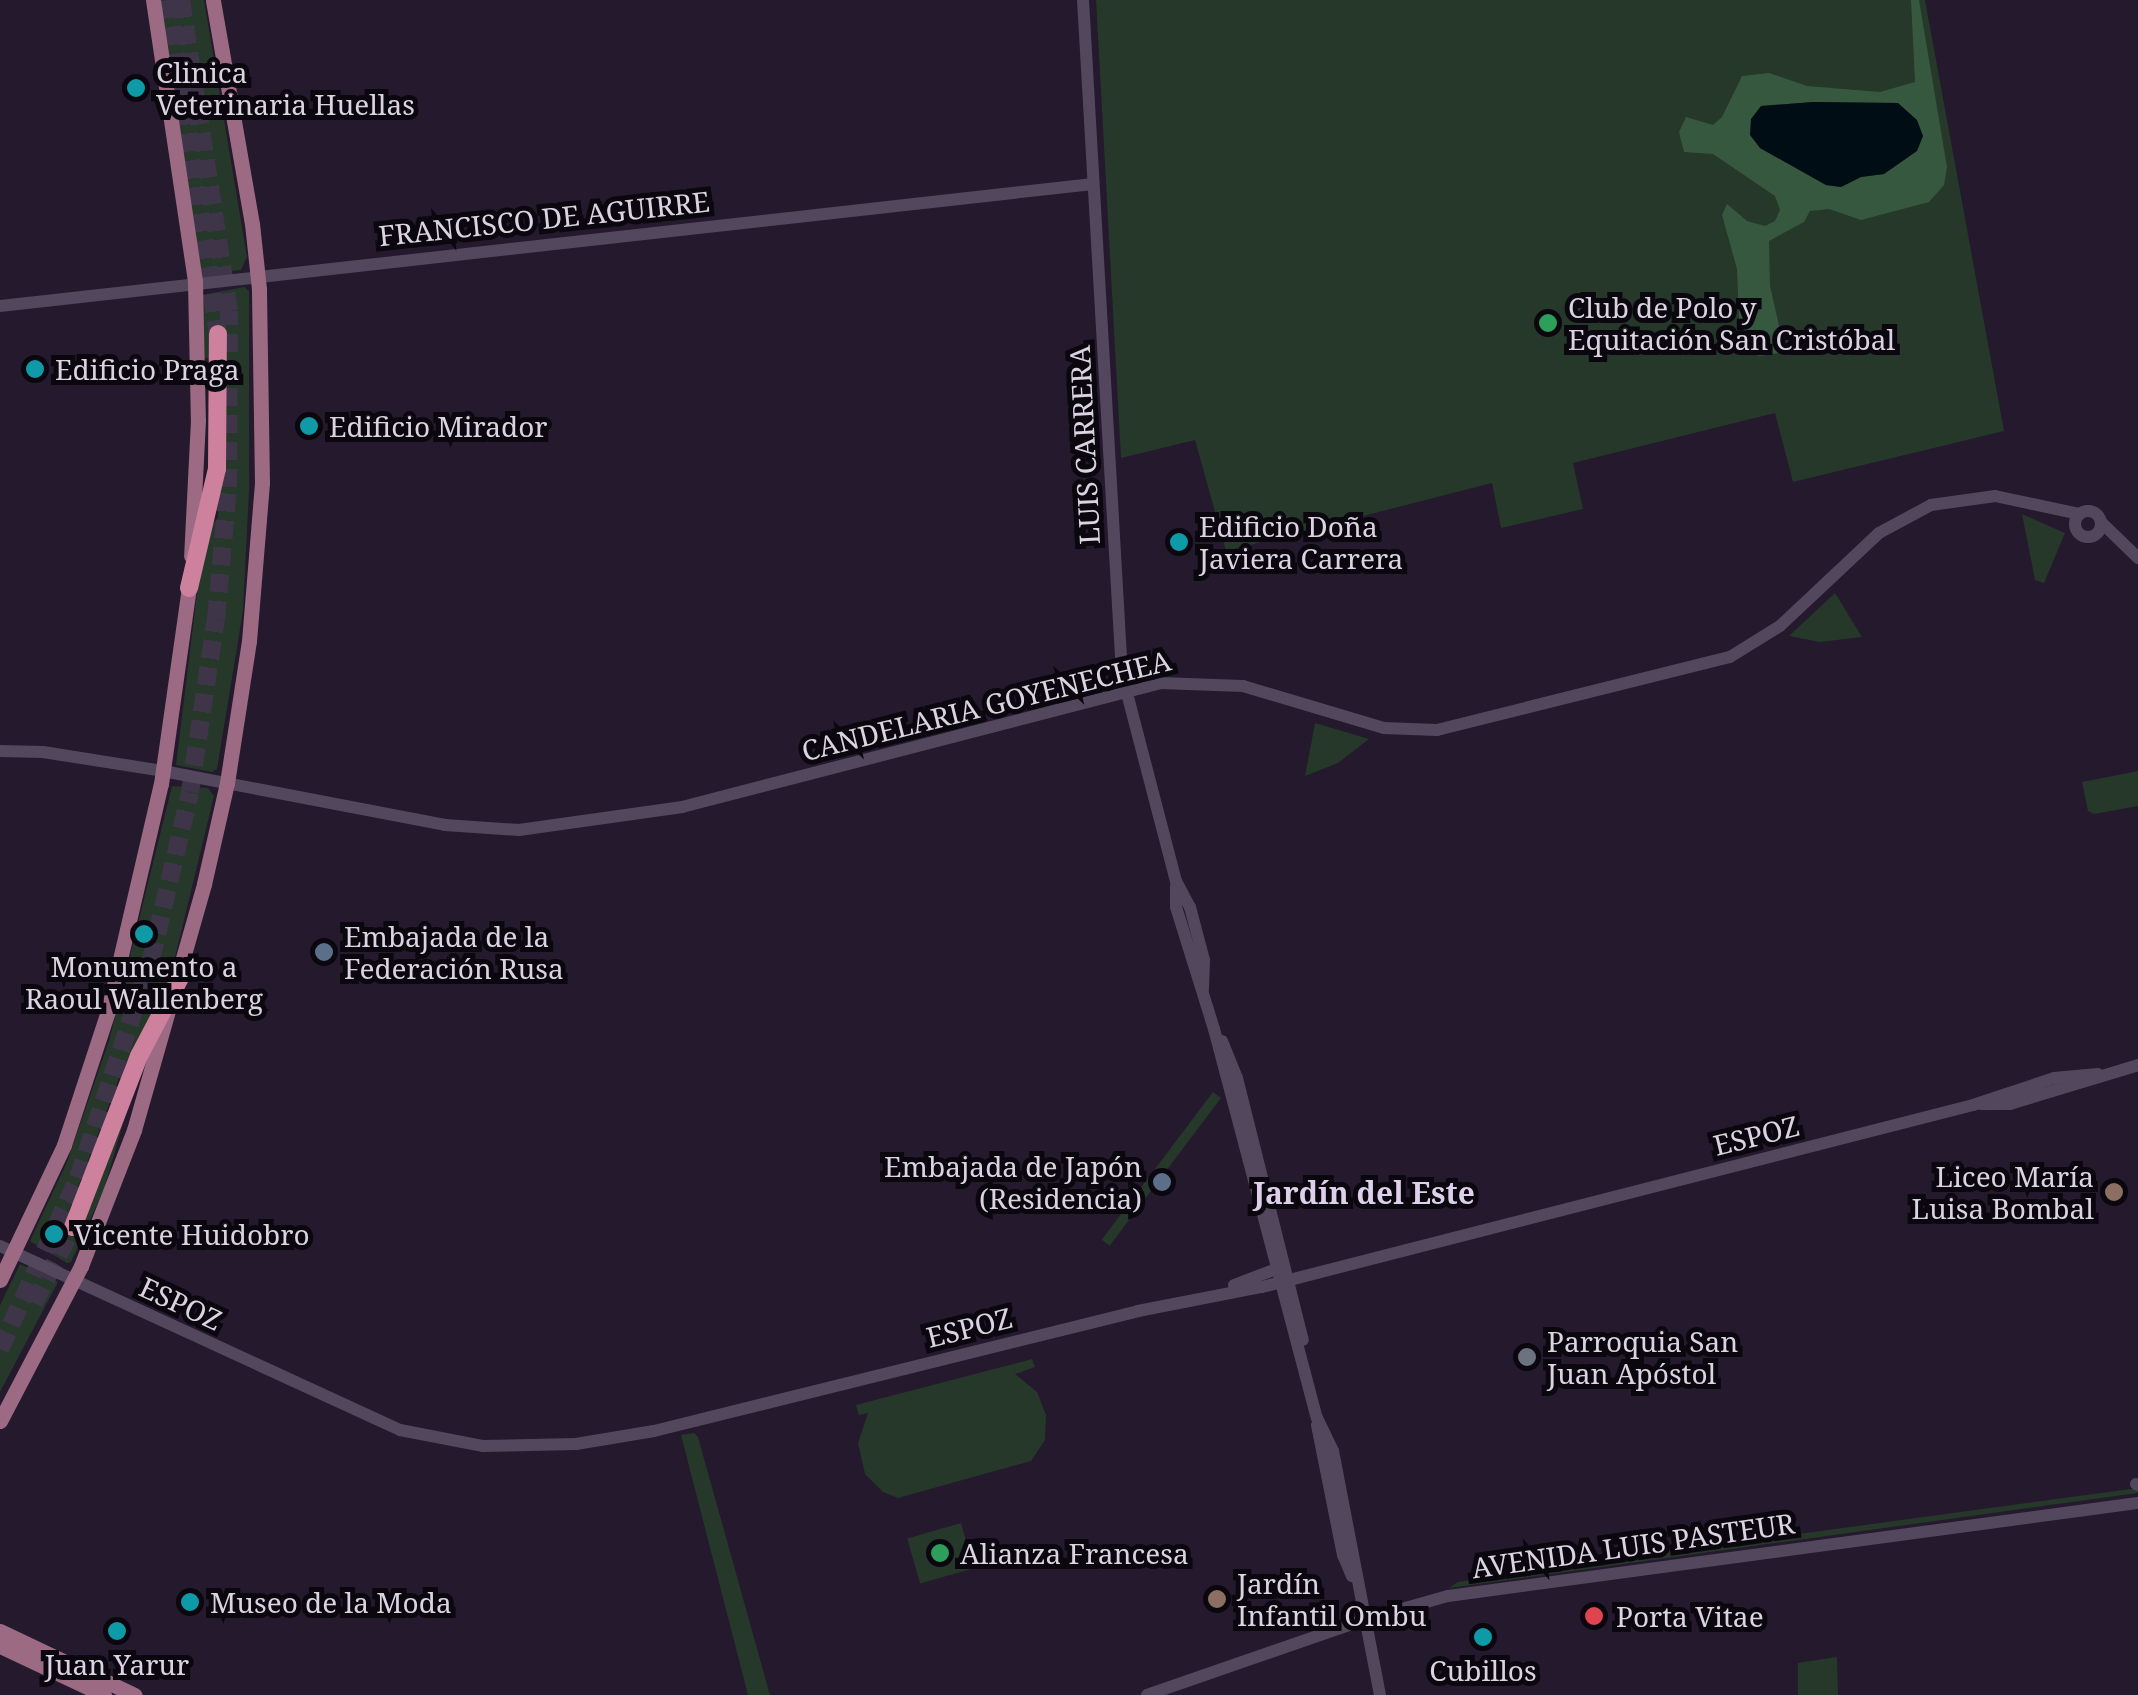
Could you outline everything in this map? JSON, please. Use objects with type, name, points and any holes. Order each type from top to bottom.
[{"type":"highway","points":[[190,588],[217,468],[218,334]]},
{"type":"highway","points":[[73,1227],[139,1056],[182,974]]},
{"type":"main road","points":[[0,1280],[7,1250],[83,1096],[135,908],[163,771],[190,588],[198,420],[195,282],[152,0]]},
{"type":"main road","points":[[0,1421],[74,1280],[134,1130],[182,974],[227,782],[253,605],[262,483],[258,274],[213,0]]},
{"type":"main road","points":[[0,1631],[135,1695]]},
{"type":"main road","points":[[0,1646],[104,1695]]},
{"type":"street","name":"LUIS CARRERA","points":[[1083,0],[1124,692],[1176,881],[1190,908],[1204,960],[1202,989],[1301,1329],[1302,1362],[1317,1418],[1336,1460],[1355,1553],[1356,1587],[1380,1695]]},
{"type":"street","name":"FRANCISCO DE AGUIRRE","points":[[0,306],[258,274],[1093,184]]},
{"type":"street","name":"CANDELARIA GOYENECHEA","points":[[0,751],[43,752],[163,771],[445,825],[550,829],[682,807],[1160,684],[1221,682],[1269,692],[1384,728],[1410,731],[1468,725],[1730,657],[1794,614],[1879,533],[1917,510],[1978,496],[2044,506],[2077,520]]},
{"type":"street","points":[[2094,512],[2098,529],[2084,537],[2077,520],[2094,512]]},
{"type":"street","name":"ESPOZ","points":[[7,1250],[394,1428],[457,1443],[503,1447],[576,1444],[654,1431],[1973,1105],[2010,1104],[2098,1074],[2138,1065]]},
{"type":"street","name":"AVENIDA LUIS PASTEUR","points":[[1147,1695],[1364,1620],[1448,1596],[2138,1503]]},
{"type":"green space","points":[[155,0],[204,0],[247,257],[241,270],[205,274],[198,269]]},
{"type":"green space","name":"Club de Polo y Equitación San Cristóbal","points":[[1096,0],[1925,0],[2004,431],[1793,482],[1775,413],[1573,463],[1583,509],[1501,528],[1492,483],[1226,551],[1195,440],[1121,458]]},
{"type":"green space","points":[[1911,0],[1919,0],[1947,167],[1944,185],[1929,202],[1861,220],[1829,209],[1810,211],[1804,222],[1769,241],[1770,286],[1785,352],[1759,356],[1740,343],[1737,269],[1722,215],[1727,204],[1747,221],[1765,226],[1775,221],[1780,210],[1775,196],[1713,154],[1684,152],[1679,132],[1686,117],[1713,125],[1722,117],[1742,76],[1769,73],[1807,86],[1880,92],[1915,82]],"holes":[[[1898,103],[1884,174],[1861,177],[1841,187],[1826,185],[1760,148],[1761,106]]]},
{"type":"green space","points":[[244,287],[249,291],[249,491],[243,611],[217,769],[212,772],[176,765],[204,536],[218,517],[221,452],[213,359],[203,358],[202,295]]},
{"type":"green space","points":[[2022,514],[2065,533],[2044,583],[2035,580]]},
{"type":"green space","points":[[1835,593],[1862,637],[1820,642],[1789,636]]},
{"type":"green space","points":[[1315,723],[1369,739],[1338,763],[1305,776]]},
{"type":"green space","points":[[2138,771],[2138,806],[2094,814],[2088,811],[2082,782]]},
{"type":"green space","points":[[172,786],[208,788],[214,796],[168,986],[122,1070],[64,1224],[74,1229],[136,1079],[104,1189],[71,1262],[67,1263],[30,1241],[67,1162],[109,1041]]},
{"type":"green space","points":[[1213,1092],[1221,1098],[1110,1246],[1102,1240]]},
{"type":"green space","points":[[20,1264],[58,1282],[0,1392],[0,1305]]},
{"type":"green space","points":[[1032,1359],[1035,1367],[1015,1374],[1037,1392],[1046,1415],[1045,1440],[1031,1461],[898,1498],[883,1492],[865,1474],[858,1443],[868,1413],[859,1415],[856,1405]]},
{"type":"green space","points":[[694,1433],[770,1695],[748,1695],[681,1435]]},
{"type":"green space","points":[[2138,1488],[2138,1493],[1449,1588],[1458,1582],[1510,1573]]},
{"type":"green space","name":"Alianza Francesa","points":[[961,1523],[974,1568],[920,1584],[907,1538]]},
{"type":"green space","points":[[1837,1657],[1838,1695],[1798,1695],[1798,1663]]},
{"type":"shaded area","points":[[1898,103],[1917,120],[1923,136],[1917,151],[1884,174],[1861,177],[1841,187],[1826,185],[1760,148],[1750,135],[1751,119],[1761,106]]},
{"type":"tunnel","points":[[168,0],[218,334]]},
{"type":"tunnel","points":[[0,1349],[78,1178],[151,960],[190,792],[216,619],[228,487],[229,311],[181,0]]},
{"type":"tunnel","points":[[34,1303],[73,1227]]},
{"type":"place","name":"Clinica Veterinaria Huellas","points":[[136,88]]},
{"type":"place","name":"Club de Polo y Equitación San Cristóbal","points":[[1548,323]]},
{"type":"place","name":"Edificio Praga","points":[[35,369]]},
{"type":"place","name":"Edificio Mirador","points":[[309,426]]},
{"type":"place","name":"Edificio Doña Javiera Carrera","points":[[1179,542]]},
{"type":"place","name":"Monumento a Raoul Wallenberg","points":[[144,934]]},
{"type":"place","name":"Embajada de la Federación Rusa","points":[[324,952]]},
{"type":"place","name":"Embajada de Japón (Residencia)","points":[[1162,1182]]},
{"type":"place","name":"Liceo María Luisa Bombal","points":[[2114,1192]]},
{"type":"place","name":"Vicente Huidobro","points":[[54,1234]]},
{"type":"place","name":"Parroquia San Juan Apóstol","points":[[1527,1357]]},
{"type":"place","name":"Alianza Francesa","points":[[940,1553]]},
{"type":"place","name":"Jardín Infantil Ombu","points":[[1217,1599]]},
{"type":"place","name":"Museo de la Moda","points":[[190,1602]]},
{"type":"place","name":"Porta Vitae","points":[[1594,1616]]},
{"type":"place","name":"Juan Yarur","points":[[117,1631]]},
{"type":"place","name":"Cubillos","points":[[1483,1637]]},
{"type":"district","name":"Jardín del Este","points":[[1364,1193]]}]
